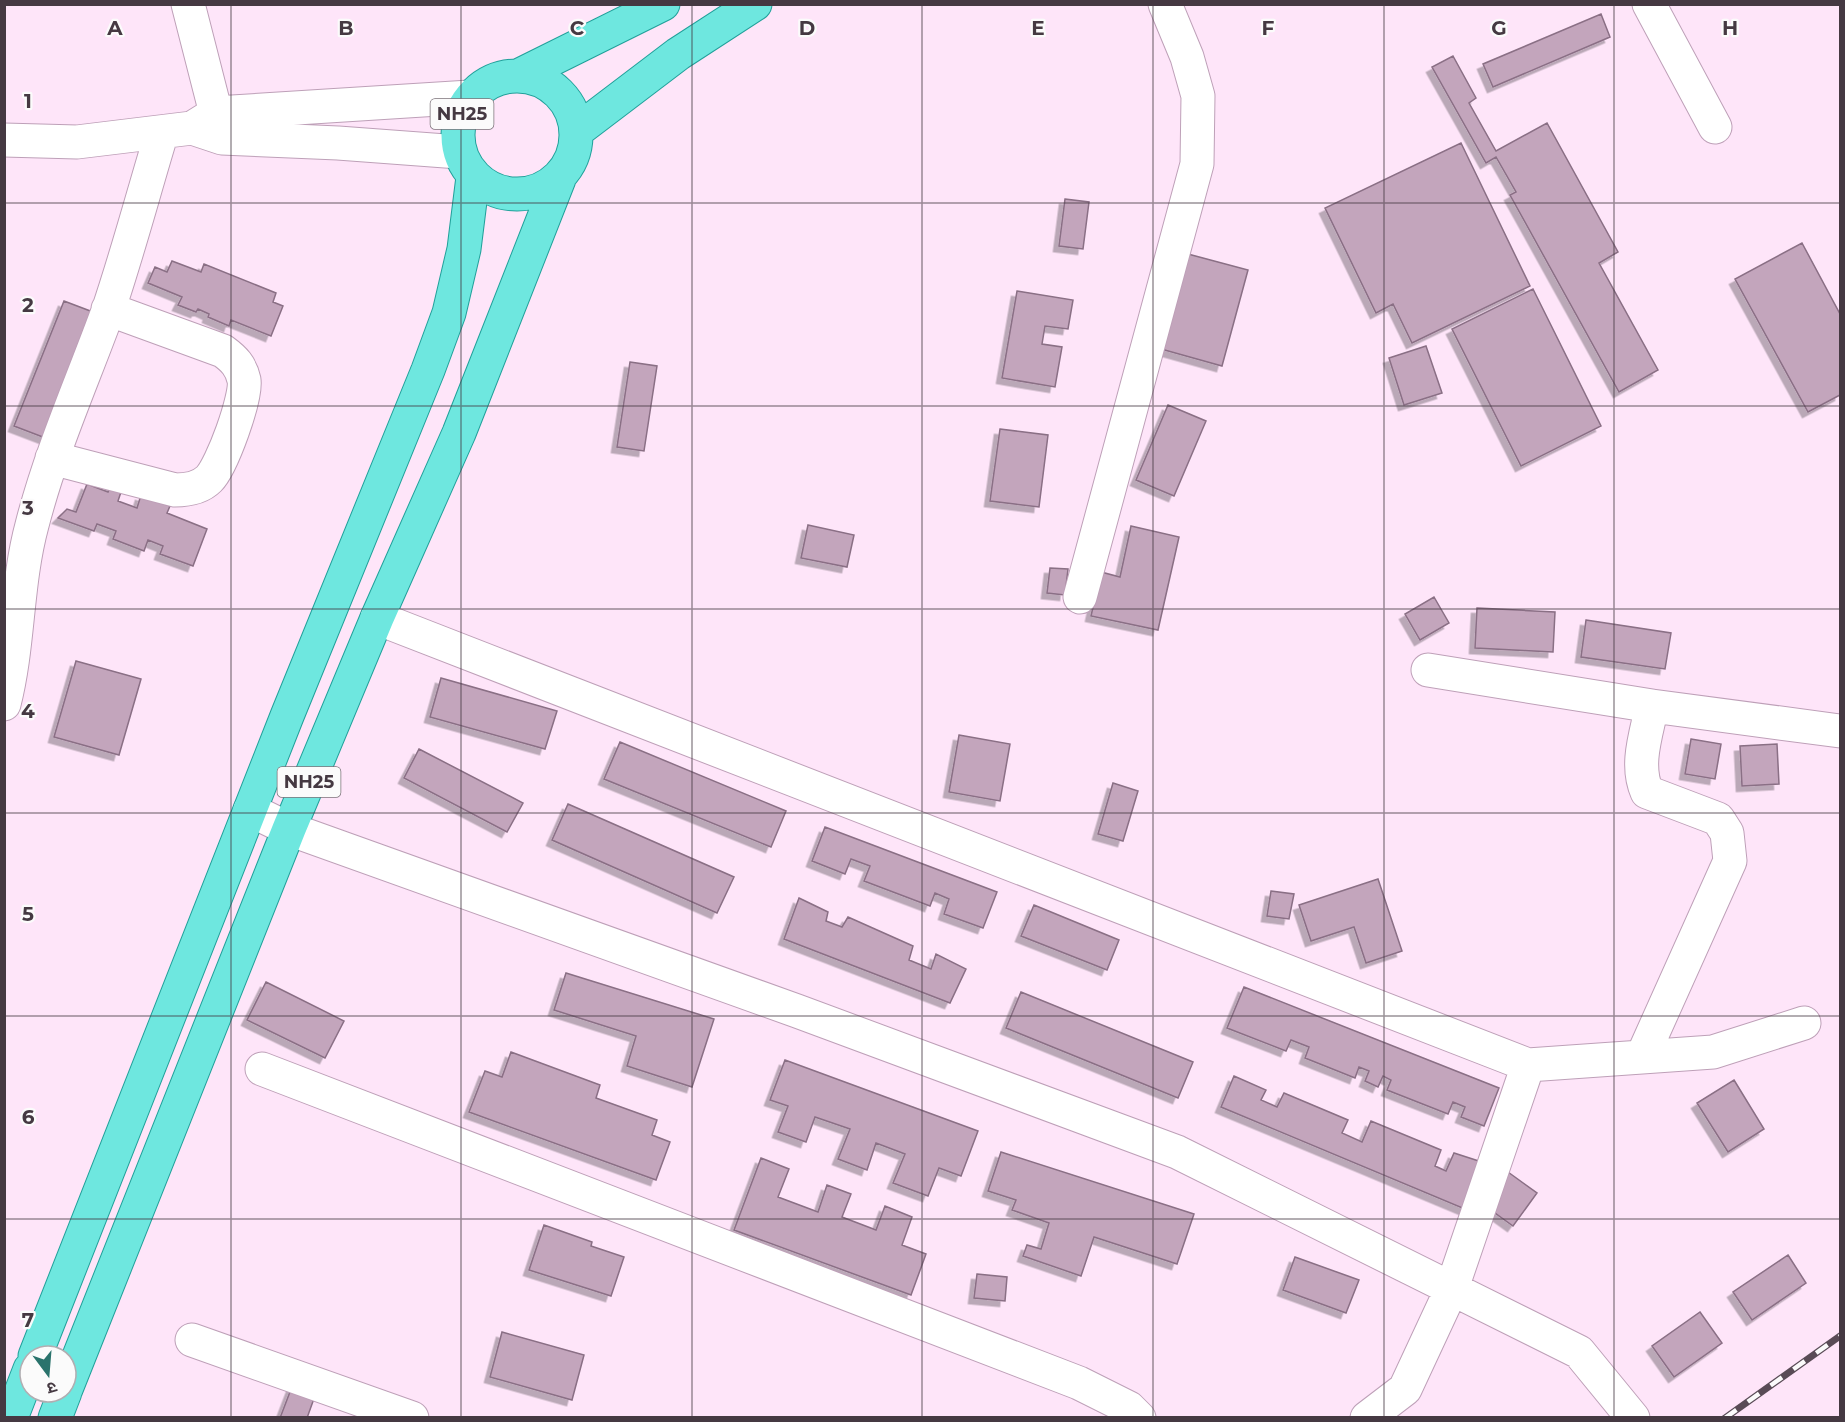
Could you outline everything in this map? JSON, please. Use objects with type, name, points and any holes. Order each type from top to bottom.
[{"type":"main road","name":"NH25","points":[[40,1344],[449,313],[464,249],[466,164],[458,123],[470,97],[492,80],[520,75],[663,4]]},
{"type":"main road","points":[[578,130],[678,54],[755,4]]},
{"type":"main road","name":"NH25","points":[[78,1358],[289,829],[377,618],[459,433],[559,179],[574,156],[578,130],[568,103],[548,82],[520,75]]},
{"type":"main road","points":[[466,164],[500,193],[531,194],[559,179]]},
{"type":"main road","points":[[11,1418],[18,1400]]},
{"type":"street","points":[[4,704],[12,673],[31,527],[52,458],[108,309],[198,128],[189,4]]},
{"type":"street","points":[[1080,597],[1197,164],[1198,96],[1187,57],[1165,4]]},
{"type":"street","points":[[1649,4],[1715,127]]},
{"type":"street","points":[[4,140],[77,142],[470,97]]},
{"type":"street","points":[[198,128],[338,143],[466,164]]},
{"type":"street","points":[[52,458],[176,490],[192,490],[208,480],[220,463],[244,394],[244,380],[237,361],[223,351],[108,309]]},
{"type":"street","points":[[377,618],[1528,1065],[1713,1053],[1804,1023]]},
{"type":"street","points":[[1428,670],[1652,706],[1840,731]]},
{"type":"street","points":[[1642,1057],[1730,861],[1727,833],[1718,819],[1647,792],[1643,782],[1641,763],[1652,706]]},
{"type":"street","points":[[250,810],[289,829],[797,1011],[1177,1152],[1579,1352],[1633,1418]]},
{"type":"street","points":[[1366,1418],[1405,1389],[1452,1288],[1528,1065]]},
{"type":"street","points":[[262,1069],[1079,1383],[1129,1408],[1139,1418]]},
{"type":"street","points":[[192,1340],[412,1418]]},
{"type":"building","points":[[1601,14],[1610,37],[1493,87],[1483,64]]},
{"type":"building","points":[[1453,56],[1476,98],[1469,103],[1496,151],[1547,123],[1618,252],[1599,263],[1658,370],[1619,392],[1510,195],[1516,192],[1496,157],[1486,163],[1432,67]]},
{"type":"building","points":[[1461,143],[1530,286],[1412,343],[1393,304],[1376,313],[1325,208]]},
{"type":"building","points":[[1065,199],[1089,202],[1083,249],[1059,246]]},
{"type":"building","points":[[1802,243],[1840,314],[1840,395],[1808,412],[1735,279]]},
{"type":"building","points":[[1188,254],[1248,270],[1222,366],[1161,349]]},
{"type":"building","points":[[172,261],[201,272],[204,264],[276,293],[273,302],[283,306],[271,336],[231,320],[229,326],[208,317],[209,314],[198,309],[196,312],[178,305],[182,297],[148,283],[155,267],[167,272]]},
{"type":"building","points":[[1533,289],[1601,426],[1521,466],[1452,329]]},
{"type":"building","points":[[1017,291],[1073,300],[1068,329],[1045,326],[1042,344],[1062,347],[1055,387],[1002,378]]},
{"type":"building","points":[[64,301],[93,312],[48,439],[14,426]]},
{"type":"building","points":[[1426,346],[1442,393],[1404,405],[1389,358]]},
{"type":"building","points":[[630,362],[657,366],[644,451],[617,447]]},
{"type":"building","points":[[1168,405],[1206,421],[1174,496],[1136,480]]},
{"type":"building","points":[[1000,429],[1048,435],[1039,507],[990,501]]},
{"type":"building","points":[[112,482],[123,486],[118,501],[137,508],[141,495],[170,506],[167,513],[207,529],[193,566],[160,554],[163,546],[148,540],[144,551],[113,539],[116,531],[97,524],[94,531],[58,518],[67,509],[76,512],[87,484],[108,492]]},
{"type":"building","points":[[808,525],[854,535],[847,567],[801,558]]},
{"type":"building","points":[[1131,526],[1179,537],[1158,630],[1091,616],[1101,572],[1120,577]]},
{"type":"building","points":[[1050,568],[1068,569],[1065,595],[1047,593]]},
{"type":"building","points":[[1434,597],[1449,623],[1420,640],[1405,614]]},
{"type":"building","points":[[1477,608],[1555,612],[1553,652],[1475,648]]},
{"type":"building","points":[[1586,620],[1671,633],[1665,669],[1581,657]]},
{"type":"building","points":[[76,661],[141,679],[119,755],[54,737]]},
{"type":"building","points":[[441,678],[557,711],[545,749],[430,717]]},
{"type":"building","points":[[959,735],[1010,744],[1000,801],[949,792]]},
{"type":"building","points":[[1691,739],[1721,744],[1715,779],[1685,774]]},
{"type":"building","points":[[620,742],[786,811],[771,847],[604,779]]},
{"type":"building","points":[[1777,744],[1779,784],[1742,786],[1740,746]]},
{"type":"building","points":[[419,749],[523,803],[507,832],[404,778]]},
{"type":"building","points":[[1113,783],[1138,791],[1123,841],[1098,834]]},
{"type":"building","points":[[568,804],[734,877],[717,913],[552,840]]},
{"type":"building","points":[[825,827],[997,892],[983,928],[944,914],[949,899],[935,893],[930,906],[864,881],[870,866],[851,859],[845,874],[812,861]]},
{"type":"building","points":[[1378,879],[1402,951],[1366,963],[1354,927],[1311,941],[1299,905]]},
{"type":"building","points":[[1271,891],[1294,894],[1289,919],[1267,916]]},
{"type":"building","points":[[799,898],[828,912],[826,921],[842,927],[848,917],[913,946],[909,960],[931,969],[936,954],[966,969],[950,1003],[784,939]]},
{"type":"building","points":[[1034,905],[1119,940],[1107,970],[1021,936]]},
{"type":"building","points":[[566,973],[714,1019],[692,1087],[627,1066],[636,1036],[554,1010]]},
{"type":"building","points":[[266,982],[344,1021],[325,1058],[247,1020]]},
{"type":"building","points":[[1244,987],[1499,1088],[1484,1126],[1461,1117],[1465,1107],[1453,1102],[1448,1114],[1387,1090],[1391,1080],[1383,1076],[1378,1087],[1365,1081],[1369,1071],[1359,1067],[1355,1078],[1305,1058],[1309,1047],[1291,1040],[1286,1051],[1227,1028]]},
{"type":"building","points":[[1021,992],[1193,1062],[1178,1098],[1006,1028]]},
{"type":"building","points":[[511,1052],[600,1085],[596,1098],[657,1120],[652,1135],[670,1142],[656,1180],[469,1112],[485,1071],[502,1077]]},
{"type":"building","points":[[785,1060],[978,1131],[961,1176],[939,1168],[928,1196],[893,1183],[905,1154],[876,1143],[867,1170],[838,1159],[850,1129],[815,1117],[806,1142],[778,1132],[788,1106],[770,1100]]},
{"type":"building","points":[[1234,1076],[1266,1090],[1261,1100],[1277,1107],[1284,1093],[1348,1120],[1342,1133],[1362,1142],[1371,1121],[1441,1150],[1435,1166],[1446,1171],[1454,1153],[1485,1163],[1472,1212],[1221,1107]]},
{"type":"building","points":[[1734,1080],[1764,1129],[1728,1152],[1697,1103]]},
{"type":"building","points":[[1001,1152],[1194,1214],[1177,1264],[1094,1237],[1081,1276],[1023,1256],[1027,1245],[1041,1249],[1049,1223],[1012,1210],[1016,1200],[988,1191]]},
{"type":"building","points":[[761,1158],[789,1169],[778,1197],[818,1212],[827,1185],[851,1194],[842,1217],[876,1230],[885,1206],[912,1217],[902,1245],[926,1254],[911,1295],[734,1230]]},
{"type":"building","points":[[1508,1172],[1537,1193],[1513,1226],[1484,1205]]},
{"type":"building","points":[[544,1225],[592,1242],[591,1246],[624,1257],[611,1296],[529,1270]]},
{"type":"building","points":[[1788,1255],[1806,1283],[1752,1320],[1733,1292]]},
{"type":"building","points":[[1295,1257],[1359,1280],[1346,1313],[1283,1290]]},
{"type":"building","points":[[977,1274],[1007,1277],[1005,1301],[974,1298]]},
{"type":"building","points":[[1700,1312],[1722,1343],[1674,1377],[1652,1346]]},
{"type":"building","points":[[502,1332],[584,1355],[572,1400],[490,1377]]},
{"type":"building","points":[[293,1384],[316,1393],[307,1418],[280,1418]]},
{"type":"railway","points":[[1725,1418],[1840,1336]]}]
